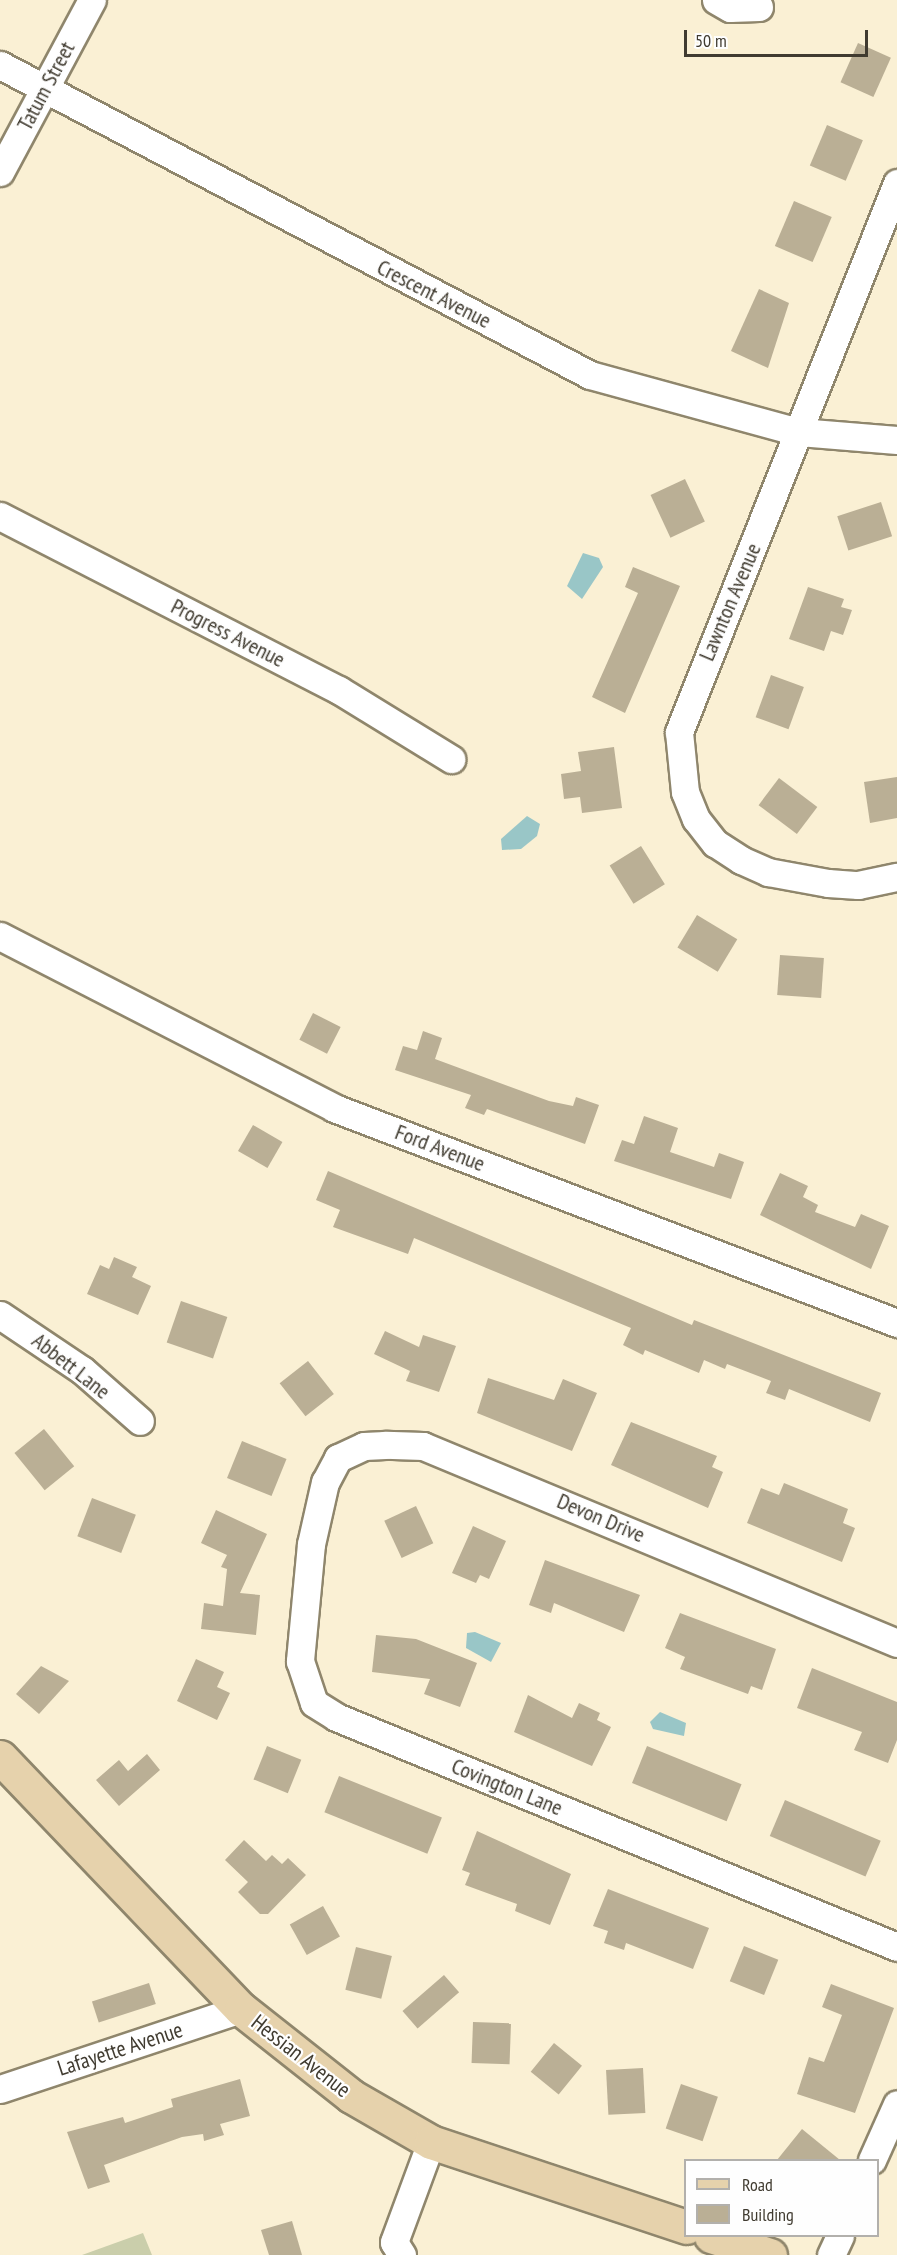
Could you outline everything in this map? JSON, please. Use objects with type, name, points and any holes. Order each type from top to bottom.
[{"type":"main road","name":"Hessian Avenue","points":[[0,1757],[241,2009],[351,2096],[430,2142],[684,2226]]},
{"type":"main road","points":[[717,2237],[770,2255]]},
{"type":"street","name":"Tatum Street","points":[[0,172],[92,0]]},
{"type":"street","points":[[716,0],[730,8],[759,7]]},
{"type":"street","name":"Crescent Avenue","points":[[0,65],[43,92],[590,375],[800,432],[897,440]]},
{"type":"street","name":"Lawnton Avenue","points":[[897,183],[800,432],[688,702],[679,732],[685,792],[696,819],[715,843],[768,872],[858,885],[897,877]]},
{"type":"street","name":"Progress Avenue","points":[[0,516],[339,690],[451,759]]},
{"type":"street","name":"Ford Avenue","points":[[0,936],[334,1108],[897,1323]]},
{"type":"street","name":"Abbett Lane","points":[[0,1315],[82,1370],[140,1421]]},
{"type":"street","name":"Devon Drive","points":[[322,1496],[339,1458],[364,1446],[423,1446],[897,1642]]},
{"type":"street","name":"Covington Lane","points":[[322,1496],[300,1661],[314,1703],[336,1717],[897,1947]]},
{"type":"street","name":"Lafayette Avenue","points":[[0,2089],[241,2009]]},
{"type":"street","points":[[872,2159],[897,2104]]},
{"type":"street","points":[[402,2255],[394,2242],[430,2142]]},
{"type":"street","points":[[831,2255],[839,2237]]},
{"type":"green space","points":[[143,2233],[152,2255],[82,2255]]},
{"type":"water","points":[[583,553],[599,558],[603,567],[582,599],[567,586]]},
{"type":"water","points":[[527,816],[540,824],[537,836],[521,849],[502,850],[501,839]]},
{"type":"water","points":[[475,1632],[501,1643],[491,1662],[466,1648],[467,1633]]},
{"type":"water","points":[[660,1712],[686,1723],[684,1736],[653,1729],[650,1722]]},
{"type":"building","points":[[858,43],[891,58],[873,97],[841,82]]},
{"type":"building","points":[[827,125],[863,140],[846,181],[810,166]]},
{"type":"building","points":[[794,201],[832,217],[813,262],[775,246]]},
{"type":"building","points":[[759,289],[789,303],[768,368],[731,351]]},
{"type":"building","points":[[685,479],[705,522],[670,538],[651,495]]},
{"type":"building","points":[[881,502],[892,536],[848,550],[837,516]]},
{"type":"building","points":[[633,567],[680,586],[625,713],[592,697],[638,593],[625,587]]},
{"type":"building","points":[[808,587],[844,599],[841,607],[852,610],[843,635],[831,631],[824,651],[789,639]]},
{"type":"building","points":[[771,675],[804,687],[788,729],[756,717]]},
{"type":"building","points":[[614,747],[622,808],[582,813],[580,797],[564,799],[561,774],[581,771],[578,752]]},
{"type":"building","points":[[897,777],[897,818],[870,823],[864,782]]},
{"type":"building","points":[[779,778],[817,807],[797,834],[759,805]]},
{"type":"building","points":[[641,846],[665,884],[633,904],[610,866]]},
{"type":"building","points":[[697,915],[737,939],[718,972],[677,948]]},
{"type":"building","points":[[780,955],[824,958],[821,998],[777,995]]},
{"type":"building","points":[[313,1013],[341,1027],[327,1054],[299,1040]]},
{"type":"building","points":[[423,1031],[442,1038],[435,1059],[549,1101],[573,1106],[576,1097],[599,1105],[585,1144],[487,1109],[484,1115],[465,1108],[471,1095],[395,1070],[403,1046],[417,1050]]},
{"type":"building","points":[[644,1116],[678,1128],[670,1152],[714,1167],[719,1153],[744,1162],[731,1199],[614,1161],[622,1140],[634,1144]]},
{"type":"building","points":[[253,1125],[282,1142],[267,1168],[238,1151]]},
{"type":"building","points":[[328,1171],[692,1325],[694,1320],[881,1393],[870,1422],[789,1389],[785,1400],[766,1393],[771,1381],[727,1364],[725,1369],[704,1360],[699,1373],[645,1350],[643,1355],[623,1345],[631,1328],[414,1238],[408,1254],[333,1227],[340,1210],[316,1200]]},
{"type":"building","points":[[780,1173],[808,1186],[803,1197],[818,1205],[815,1212],[855,1227],[861,1214],[889,1226],[871,1269],[760,1215]]},
{"type":"building","points":[[114,1257],[137,1267],[132,1277],[151,1286],[138,1315],[87,1294],[100,1265],[109,1269]]},
{"type":"building","points":[[181,1301],[227,1317],[213,1359],[167,1343]]},
{"type":"building","points":[[385,1331],[419,1347],[423,1335],[456,1346],[439,1392],[406,1381],[410,1371],[374,1354]]},
{"type":"building","points":[[308,1361],[334,1394],[305,1416],[280,1383]]},
{"type":"building","points":[[488,1378],[554,1400],[563,1379],[597,1393],[572,1451],[477,1413]]},
{"type":"building","points":[[631,1422],[717,1456],[712,1467],[723,1472],[708,1508],[611,1465]]},
{"type":"building","points":[[44,1429],[74,1466],[45,1490],[14,1453]]},
{"type":"building","points":[[242,1441],[287,1459],[272,1496],[227,1478]]},
{"type":"building","points":[[784,1483],[848,1509],[843,1523],[855,1528],[842,1562],[747,1523],[761,1488],[779,1495]]},
{"type":"building","points":[[92,1498],[136,1515],[121,1553],[77,1536]]},
{"type":"building","points":[[416,1506],[433,1543],[402,1558],[384,1521]]},
{"type":"building","points":[[216,1510],[267,1534],[240,1593],[260,1595],[256,1635],[201,1629],[204,1603],[223,1606],[227,1569],[221,1567],[227,1555],[201,1543]]},
{"type":"building","points":[[473,1526],[506,1541],[489,1579],[480,1575],[476,1583],[452,1573]]},
{"type":"building","points":[[545,1560],[640,1595],[624,1632],[554,1603],[551,1613],[529,1605]]},
{"type":"building","points":[[680,1613],[776,1649],[762,1690],[751,1686],[748,1694],[680,1669],[685,1657],[665,1648]]},
{"type":"building","points":[[376,1635],[416,1639],[477,1663],[460,1707],[424,1694],[430,1679],[372,1672]]},
{"type":"building","points":[[196,1659],[224,1672],[217,1687],[230,1693],[217,1720],[177,1701]]},
{"type":"building","points":[[41,1666],[69,1681],[39,1714],[16,1694]]},
{"type":"building","points":[[812,1668],[897,1702],[897,1740],[888,1763],[854,1750],[862,1732],[797,1708]]},
{"type":"building","points":[[528,1695],[572,1718],[579,1703],[600,1713],[597,1720],[611,1727],[592,1766],[514,1732]]},
{"type":"building","points":[[267,1746],[301,1760],[288,1793],[254,1779]]},
{"type":"building","points":[[647,1746],[742,1784],[727,1821],[632,1783]]},
{"type":"building","points":[[147,1754],[160,1770],[119,1806],[96,1780],[119,1760],[128,1771]]},
{"type":"building","points":[[339,1776],[442,1818],[427,1854],[324,1812]]},
{"type":"building","points":[[785,1800],[881,1841],[865,1877],[770,1836]]},
{"type":"building","points":[[477,1831],[571,1874],[550,1925],[515,1911],[517,1904],[465,1885],[470,1873],[462,1870]]},
{"type":"building","points":[[244,1840],[266,1861],[272,1855],[282,1864],[288,1858],[306,1875],[268,1914],[260,1914],[238,1892],[248,1882],[225,1860]]},
{"type":"building","points":[[608,1889],[709,1928],[693,1969],[626,1943],[624,1950],[604,1943],[608,1931],[593,1926]]},
{"type":"building","points":[[323,1906],[340,1937],[307,1955],[290,1924]]},
{"type":"building","points":[[744,1946],[778,1960],[764,1995],[730,1981]]},
{"type":"building","points":[[356,1947],[392,1956],[381,1999],[345,1990]]},
{"type":"building","points":[[444,1975],[459,1992],[418,2028],[402,2011]]},
{"type":"building","points":[[149,1983],[156,2004],[99,2022],[92,2002]]},
{"type":"building","points":[[831,1984],[894,2008],[855,2113],[797,2094],[809,2057],[824,2062],[842,2015],[822,2007]]},
{"type":"building","points":[[473,2022],[511,2023],[510,2064],[472,2063]]},
{"type":"building","points":[[554,2043],[582,2066],[559,2094],[531,2072]]},
{"type":"building","points":[[643,2068],[645,2113],[608,2115],[606,2070]]},
{"type":"building","points":[[240,2079],[250,2116],[220,2124],[224,2135],[204,2141],[203,2134],[182,2137],[104,2165],[110,2182],[88,2189],[67,2132],[123,2117],[125,2123],[173,2107],[171,2099]]},
{"type":"building","points":[[681,2084],[718,2097],[703,2141],[666,2128]]},
{"type":"building","points":[[802,2129],[839,2159],[778,2159]]},
{"type":"building","points":[[292,2221],[302,2255],[269,2255],[261,2230]]}]
